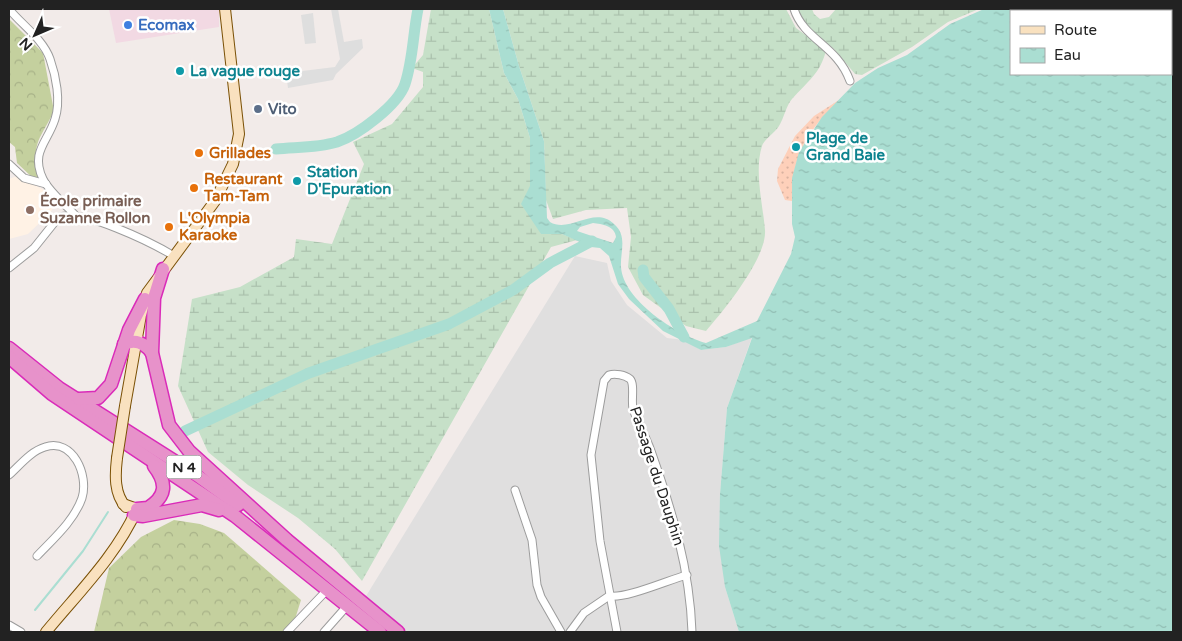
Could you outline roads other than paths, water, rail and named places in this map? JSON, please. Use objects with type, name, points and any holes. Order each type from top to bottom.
[{"type":"highway","points":[[163,269],[149,304],[152,353],[165,415],[175,435],[189,451],[287,540]]},
{"type":"highway","points":[[79,399],[98,398],[107,391],[117,369],[124,344],[136,314],[149,304]]},
{"type":"highway","points":[[124,344],[138,336],[152,353]]},
{"type":"highway","name":"N 4","points":[[9,348],[59,388],[198,476],[287,540],[380,632]]},
{"type":"highway","name":"N 4","points":[[9,357],[52,394],[203,494],[267,540],[327,590],[351,602],[398,632]]},
{"type":"highway","points":[[135,512],[154,504],[163,491],[162,476],[152,462]]},
{"type":"highway","points":[[135,512],[143,516],[209,505],[267,540]]},
{"type":"main road","points":[[163,269],[215,201],[233,164],[239,134],[225,9]]},
{"type":"main road","points":[[46,632],[110,555],[135,512],[123,504],[115,478],[138,336],[149,304]]},
{"type":"street","points":[[9,9],[46,51],[54,74],[57,98],[56,117],[40,151],[40,169],[46,184],[76,216]]},
{"type":"street","points":[[794,9],[796,18],[808,32],[834,53],[845,67],[850,81]]},
{"type":"street","points":[[9,164],[24,178],[46,184]]},
{"type":"street","points":[[9,268],[34,248],[58,218],[64,215],[76,216],[122,230],[150,242],[174,256]]},
{"type":"street","name":"Passage du Dauphin","points":[[609,596],[591,455],[604,381],[609,374],[614,373],[629,378],[632,382],[633,408],[665,492],[687,575],[692,632]]},
{"type":"street","points":[[9,475],[34,453],[56,444],[66,448],[77,461],[83,475],[84,488],[75,512],[37,556]]},
{"type":"street","points":[[515,490],[532,540],[537,585],[541,598],[561,632]]},
{"type":"street","points":[[570,632],[584,613],[609,596],[630,595],[653,585],[687,575]]},
{"type":"street","points":[[287,632],[327,590]]},
{"type":"street","points":[[609,596],[617,632]]},
{"type":"street","points":[[324,632],[351,602],[405,632]]},
{"type":"street","points":[[9,625],[21,632]]},
{"type":"water","points":[[489,9],[503,9],[519,66],[544,141],[547,218],[550,222],[558,225],[566,225],[598,217],[614,224],[621,234],[621,267],[624,279],[631,292],[653,314],[667,324],[694,339],[706,343],[757,321],[791,254],[795,237],[792,224],[792,178],[799,152],[822,117],[855,83],[878,68],[907,55],[950,24],[984,9],[1087,10],[1010,10],[1010,75],[1172,75],[1172,10],[1097,9],[1173,9],[1173,632],[739,632],[725,587],[719,546],[720,494],[727,408],[752,338],[726,347],[701,350],[663,331],[629,299],[618,284],[609,256],[600,248],[591,247],[562,234],[541,234],[521,204],[530,186],[530,138],[518,99],[504,73]],"holes":[[[593,223],[608,226],[615,233],[616,237],[613,243],[577,231],[580,227]]]},
{"type":"waterway","points":[[276,149],[337,142],[356,133],[386,110],[405,84],[410,66],[418,9]]},
{"type":"waterway","points":[[185,431],[309,373],[449,324],[513,290],[550,263],[592,241]]},
{"type":"waterway","points":[[643,270],[644,277],[669,309],[684,337]]},
{"type":"waterway","points":[[35,610],[83,551],[108,512]]},
{"type":"place","name":"Ecomax","points":[[128,25]]},
{"type":"place","name":"La vague rouge","points":[[180,71]]},
{"type":"place","name":"Vito","points":[[258,109]]},
{"type":"place","name":"Plage de Grand Baie","points":[[796,147]]},
{"type":"place","name":"Grillades","points":[[199,153]]},
{"type":"place","name":"Station D'Epuration","points":[[297,181]]},
{"type":"place","name":"Restaurant Tam-Tam","points":[[194,188]]},
{"type":"place","name":"École primaire Suzanne Rollon","points":[[30,210]]},
{"type":"place","name":"L'Olympia Karaoke","points":[[169,227]]}]
